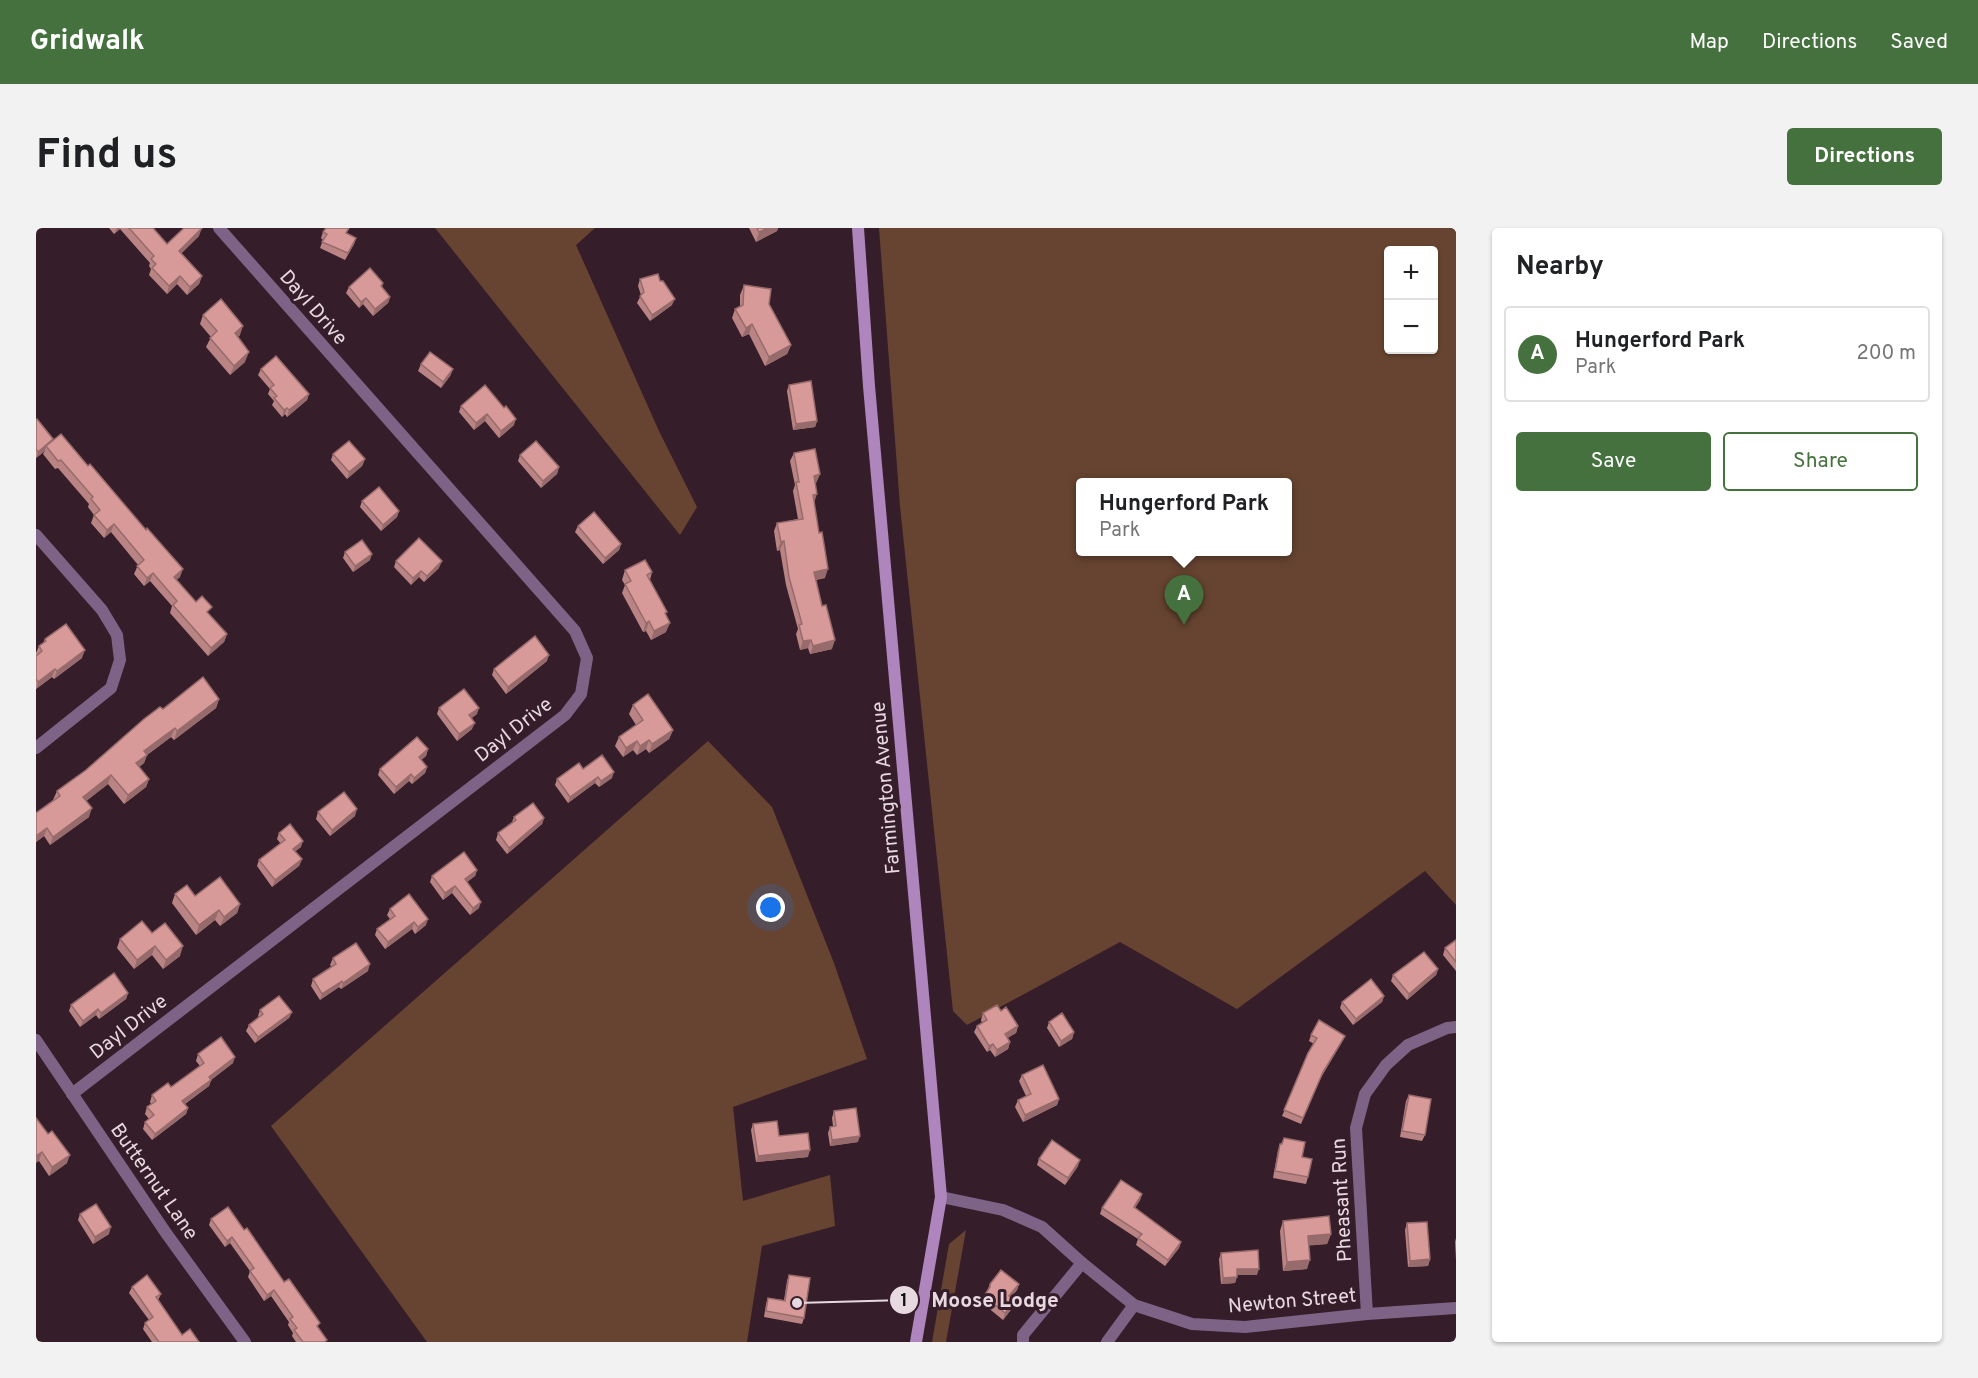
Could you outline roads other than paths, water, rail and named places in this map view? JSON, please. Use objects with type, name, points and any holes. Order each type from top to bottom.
[{"type":"main road","name":"Farmington Avenue","points":[[858,228],[869,386],[941,1197],[916,1342]]},
{"type":"street","name":"Dayl Drive","points":[[72,1094],[565,715],[581,694],[586,667],[587,658],[575,631],[219,228]]},
{"type":"street","points":[[36,534],[102,610],[117,635],[120,660],[111,688],[36,748]]},
{"type":"street","name":"Pheasant Run","points":[[1367,1314],[1356,1128],[1365,1094],[1386,1065],[1408,1045],[1447,1028],[1456,1027]]},
{"type":"street","name":"Butternut Lane","points":[[36,1040],[166,1233],[245,1342]]},
{"type":"street","name":"Newton Street","points":[[941,1197],[1003,1210],[1042,1227],[1134,1305],[1192,1324],[1245,1327],[1367,1314],[1456,1308]]},
{"type":"street","points":[[1023,1342],[1023,1335],[1083,1263]]},
{"type":"street","points":[[1107,1342],[1134,1305]]},
{"type":"place","name":"Hungerford Park","points":[[1184,625]]},
{"type":"place","name":"Moose Lodge","points":[[797,1303]]}]
